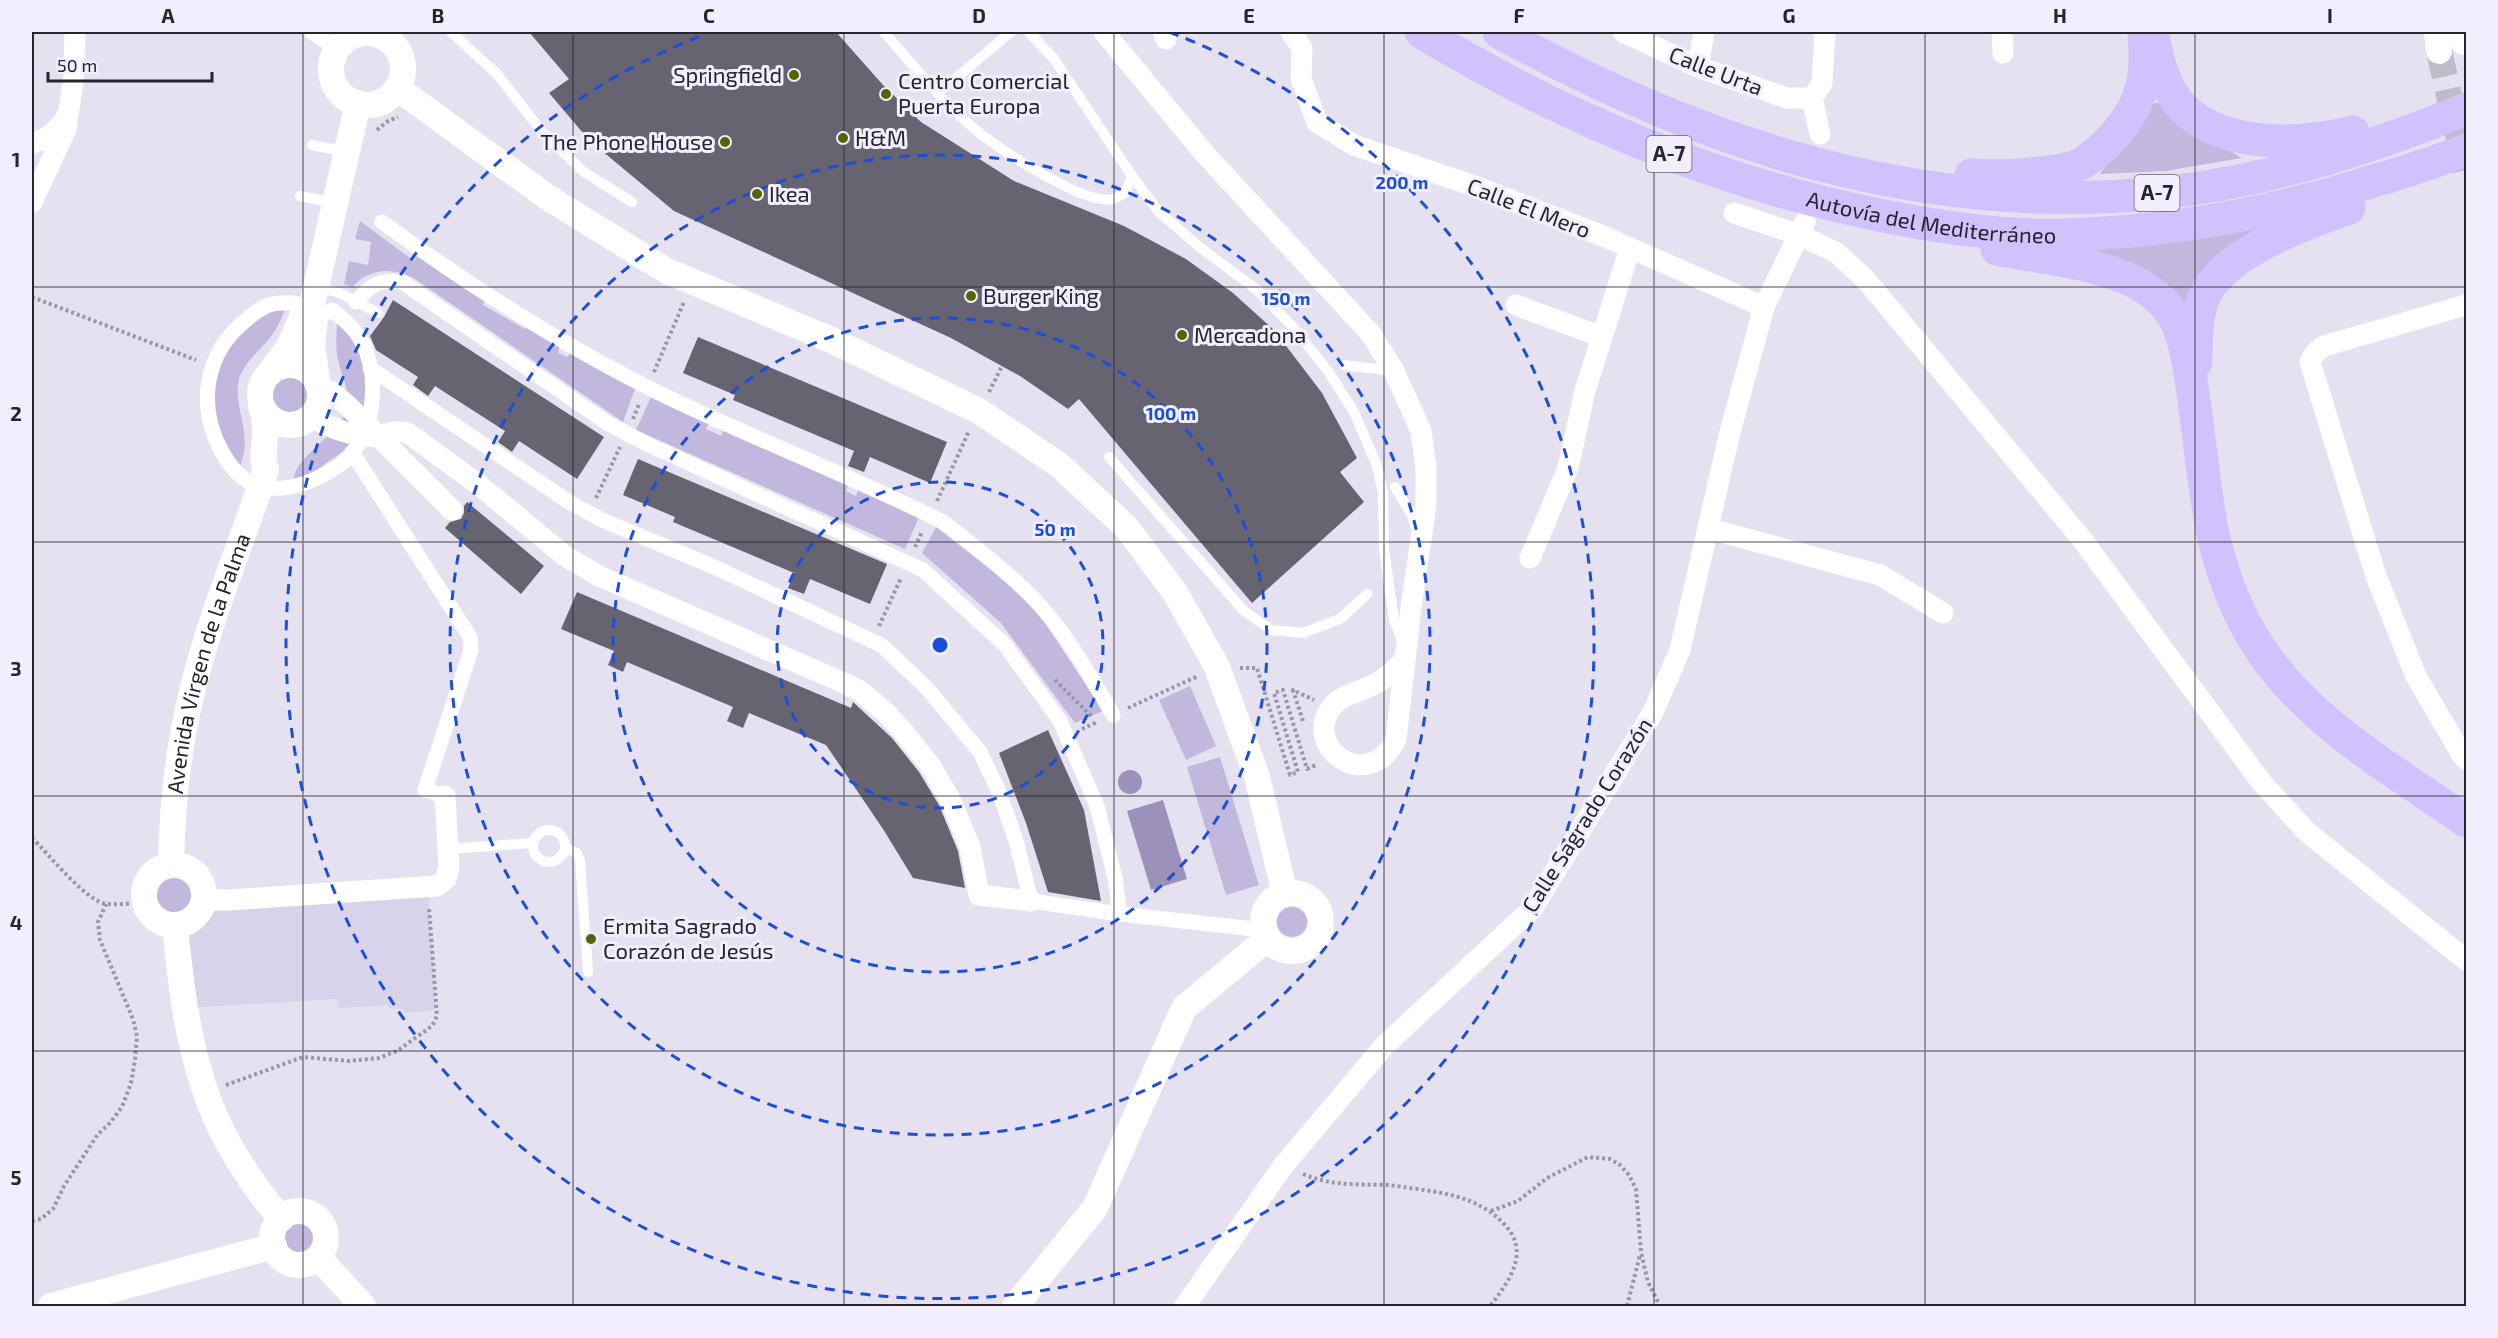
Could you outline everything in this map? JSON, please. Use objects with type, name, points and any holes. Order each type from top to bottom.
[{"type":"highway","name":"Autovía del Mediterráneo","points":[[1421,32],[1570,111],[1686,162],[1821,204],[1936,227],[2063,236],[2172,228],[2243,216],[2329,195],[2459,153]]},
{"type":"highway","name":"Autovía del Mediterráneo","points":[[1499,32],[1556,63],[1680,119],[1786,156],[1837,170],[1961,193],[2042,198],[2161,193],[2205,187],[2300,167],[2452,115]]},
{"type":"highway","points":[[1837,170],[1927,170],[1986,176],[2066,169],[2083,162],[2114,134],[2139,96],[2144,76],[2144,32]]},
{"type":"highway","points":[[2152,32],[2161,73],[2172,94],[2182,106],[2212,129],[2244,137],[2288,141],[2339,136],[2410,119],[2452,115]]},
{"type":"highway","points":[[2199,439],[2198,322],[2202,301],[2211,284],[2244,256],[2277,237],[2327,216],[2414,185],[2459,153]]},
{"type":"highway","points":[[1936,227],[1980,246],[2100,269],[2133,281],[2164,303],[2175,320],[2185,346],[2209,510],[2220,560],[2231,594],[2252,637],[2291,686],[2327,721],[2466,821]]},
{"type":"street","points":[[32,202],[66,129],[74,76],[75,32]]},
{"type":"street","points":[[312,32],[344,40],[366,33],[385,35],[395,46],[403,67],[397,88],[390,97],[380,102],[358,103],[339,91],[334,81],[332,68],[344,40]]},
{"type":"street","points":[[1104,32],[1204,153],[1371,334],[1394,371],[1420,431],[1426,468],[1426,505],[1396,739],[1390,751],[1382,759],[1370,764],[1358,765],[1346,762],[1328,745],[1325,721],[1330,709],[1339,700],[1379,682],[1405,655]]},
{"type":"street","name":"Calle El Mero","points":[[1291,32],[1302,48],[1301,79],[1317,122],[1354,145],[1477,187],[1630,248],[1764,307]]},
{"type":"street","name":"Calle Urta","points":[[1623,32],[1698,68],[1787,98],[1812,98]]},
{"type":"street","points":[[1698,68],[1704,32]]},
{"type":"street","points":[[1820,134],[1812,98],[1822,83],[1825,32]]},
{"type":"street","points":[[2002,32],[2003,53]]},
{"type":"street","points":[[397,88],[547,197],[667,271],[829,339],[979,411],[1059,465],[1127,528],[1176,594],[1218,667],[1257,777],[1285,894]]},
{"type":"street","points":[[311,308],[289,347],[260,387],[261,405],[266,414],[281,424],[291,426],[310,418],[319,403],[319,386],[312,346],[311,308],[358,103]]},
{"type":"street","points":[[32,143],[54,133],[64,121],[71,105]]},
{"type":"street","points":[[1734,213],[1802,229],[1837,253],[1866,280],[2081,537],[2262,783],[2288,813],[2307,832],[2466,960]]},
{"type":"street","points":[[382,222],[441,265],[524,320],[647,386],[943,522],[980,551],[1035,601],[1079,658],[1113,714]]},
{"type":"street","name":"Calle Sagrado Corazón","points":[[1185,1306],[1283,1166],[1386,1045],[1532,909],[1653,712],[1680,650],[1710,529],[1730,432],[1764,307],[1802,229]]},
{"type":"street","points":[[1530,558],[1568,468],[1586,391],[1630,248]]},
{"type":"street","points":[[356,302],[367,289],[378,282],[389,280],[402,282],[607,423],[647,444],[923,570],[1005,645],[1060,720],[1097,807],[1115,878],[1120,915]]},
{"type":"street","points":[[273,302],[294,303],[311,308],[332,310],[347,322],[360,339],[370,368],[372,382],[365,437],[346,460],[326,474],[300,486],[281,489],[263,478],[244,479],[231,467],[219,446],[209,420],[207,395],[211,366],[221,345],[257,311],[273,302]]},
{"type":"street","points":[[1516,305],[1602,337]]},
{"type":"street","points":[[2466,305],[2324,346],[2315,353],[2310,362],[2376,576],[2416,676],[2462,756],[2466,759]]},
{"type":"street","points":[[203,900],[437,886],[446,879],[449,867],[445,796],[425,790],[471,650],[470,637],[365,437],[332,392],[319,386],[307,370],[298,365],[279,366],[271,371]]},
{"type":"street","points":[[370,368],[569,502],[589,513],[881,645],[925,686],[980,752],[999,792],[1017,844],[1031,901]]},
{"type":"street","name":"Avenida Virgen de la Palma","points":[[171,865],[179,758],[192,691],[263,478],[266,450],[265,423],[261,405]]},
{"type":"street","points":[[310,418],[365,437],[452,510]]},
{"type":"street","name":"Avenida Virgen de la Palma","points":[[263,478],[273,468],[286,442],[310,418]]},
{"type":"street","points":[[365,437],[394,431],[408,433],[497,500],[557,550],[599,576],[860,691],[903,730],[930,765],[947,793],[970,846],[979,895],[1265,935]]},
{"type":"street","points":[[1710,529],[1880,574],[1943,613]]},
{"type":"street","points":[[171,865],[180,865],[196,874],[201,882],[203,900],[201,908],[190,921],[174,925],[164,924],[148,912],[144,902],[144,892],[152,874],[171,865]]},
{"type":"street","points":[[1285,894],[1304,896],[1312,901],[1321,919],[1317,938],[1302,950],[1292,952],[1274,946],[1265,935],[1264,912],[1269,903],[1285,894]]},
{"type":"street","points":[[174,925],[187,1024],[206,1093],[232,1148],[262,1197],[281,1218]]},
{"type":"street","points":[[1016,1306],[1095,1208],[1184,1008],[1265,935]]},
{"type":"street","points":[[300,1211],[318,1219],[326,1238],[318,1257],[304,1264],[289,1263],[282,1259],[274,1246],[274,1231],[281,1218],[300,1211]]},
{"type":"street","points":[[51,1306],[274,1246]]},
{"type":"street","points":[[318,1257],[363,1306]]},
{"type":"lane","points":[[451,32],[497,74],[551,141],[584,172],[632,202]]},
{"type":"lane","points":[[884,32],[938,93],[982,135],[1026,165],[1069,188],[1112,200],[1125,193],[1132,176]]},
{"type":"lane","points":[[938,93],[1011,32]]},
{"type":"lane","points":[[1029,32],[1054,59],[1132,176],[1159,212],[1202,249],[1256,290],[1293,327],[1328,371],[1355,414],[1377,466],[1383,493],[1384,549],[1394,620],[1405,655]]},
{"type":"lane","points":[[312,145],[348,152]]},
{"type":"lane","points":[[300,196],[336,203]]},
{"type":"lane","points":[[311,308],[340,293],[378,313]]},
{"type":"lane","points":[[1344,365],[1394,371]]},
{"type":"lane","points":[[1110,456],[1244,611],[1271,630],[1303,633],[1340,619],[1367,594]]},
{"type":"lane","points":[[1395,487],[1412,515],[1420,543]]},
{"type":"lane","points":[[566,848],[557,860],[543,861],[537,857],[533,843],[536,837],[548,829],[561,835],[566,848],[577,853],[580,860],[588,972]]},
{"type":"lane","points":[[448,849],[533,843]]},
{"type":"path","points":[[371,138],[388,121],[412,116],[420,106]]},
{"type":"path","points":[[32,297],[197,360]]},
{"type":"path","points":[[647,386],[682,308]]},
{"type":"path","points":[[912,554],[965,439]]},
{"type":"path","points":[[589,513],[612,464]]},
{"type":"path","points":[[872,640],[895,590]]},
{"type":"path","points":[[1131,706],[1218,667],[1257,668],[1290,774],[1298,772],[1274,693],[1283,690],[1307,769],[1317,766],[1313,755]]},
{"type":"path","points":[[1303,723],[1293,690],[1330,709]]},
{"type":"path","points":[[32,838],[56,866],[71,877],[92,899],[106,904],[144,902]]},
{"type":"path","points":[[206,1093],[303,1057],[349,1061],[379,1058],[397,1051],[432,1026],[437,1016],[428,887]]},
{"type":"path","points":[[32,1221],[41,1219],[53,1209],[64,1186],[98,1134],[122,1107],[131,1083],[137,1036],[133,1019],[100,940],[98,922],[106,904]]},
{"type":"path","points":[[1491,1211],[1518,1201],[1547,1178],[1588,1157],[1610,1159],[1619,1164],[1629,1175],[1636,1189],[1641,1252],[1648,1282],[1660,1306]]},
{"type":"path","points":[[1283,1166],[1321,1182],[1359,1186],[1386,1185],[1440,1192],[1469,1200],[1491,1211],[1514,1239],[1517,1262],[1509,1281],[1490,1306]]},
{"type":"path","points":[[1627,1306],[1641,1252]]},
{"type":"shaded area","points":[[2161,102],[2241,158],[2166,171],[2100,174],[2147,105]]},
{"type":"shaded area","points":[[360,221],[414,261],[418,255],[485,300],[483,305],[525,329],[528,325],[560,344],[558,353],[568,357],[571,350],[636,386],[623,422],[412,277],[396,272],[380,271],[365,276],[352,287],[344,284],[349,261],[368,265],[371,242],[355,239]]},
{"type":"shaded area","points":[[2258,225],[2261,238],[2190,326],[2090,255],[2100,248]]},
{"type":"shaded area","points":[[286,306],[269,339],[248,363],[239,379],[238,400],[245,442],[240,466],[225,445],[216,421],[214,397],[218,373],[227,351],[242,331],[261,316]]},
{"type":"shaded area","points":[[337,321],[348,331],[363,361],[366,379],[364,414],[359,430],[346,449],[311,474],[294,478],[301,462],[334,430],[345,413],[347,392],[337,354]]},
{"type":"shaded area","points":[[290,376],[303,381],[308,394],[303,407],[290,412],[277,407],[272,394],[277,381]]},
{"type":"shaded area","points":[[652,395],[709,422],[706,429],[721,436],[724,429],[848,484],[846,491],[856,496],[859,488],[920,515],[905,549],[636,430]]},
{"type":"shaded area","points":[[936,527],[1030,600],[1103,711],[1075,723],[1001,623],[922,553]]},
{"type":"shaded area","points":[[1190,686],[1216,746],[1186,760],[1159,700]]},
{"type":"shaded area","points":[[1220,757],[1259,885],[1226,895],[1187,767]]},
{"type":"shaded area","points":[[1130,770],[1138,774],[1142,782],[1138,790],[1130,794],[1122,790],[1118,782],[1122,774]]},
{"type":"shaded area","points":[[1163,800],[1187,879],[1151,890],[1127,811]]},
{"type":"shaded area","points":[[174,877],[187,882],[192,895],[187,908],[174,913],[161,908],[156,895],[161,882]]},
{"type":"shaded area","points":[[428,887],[436,1010],[406,1013],[402,1009],[389,1009],[388,1005],[339,1008],[337,999],[185,1008],[183,924],[190,921],[201,908]]},
{"type":"shaded area","points":[[1292,907],[1298,908],[1306,916],[1306,928],[1298,936],[1292,937],[1286,936],[1278,928],[1277,922],[1278,916],[1286,908]]},
{"type":"shaded area","points":[[299,1222],[311,1227],[316,1239],[311,1251],[299,1256],[287,1251],[282,1239],[287,1227]]},
{"type":"building","points":[[529,32],[836,32],[883,85],[921,122],[1014,181],[1124,226],[1186,259],[1233,293],[1274,330],[1322,393],[1357,458],[1340,472],[1364,502],[1252,603],[1079,399],[1068,409],[1020,376],[951,338],[674,211],[589,140],[549,93],[569,79]]},
{"type":"building","points":[[393,300],[604,437],[577,479],[519,441],[512,452],[498,442],[505,431],[435,386],[428,396],[413,385],[418,377],[376,350],[370,336]]},
{"type":"building","points":[[698,337],[947,442],[930,483],[870,457],[864,472],[848,466],[854,451],[733,400],[735,395],[683,373]]},
{"type":"building","points":[[638,459],[887,564],[870,604],[810,579],[804,594],[788,588],[794,573],[673,522],[675,517],[623,495]]},
{"type":"building","points":[[467,502],[544,566],[521,594],[445,528],[450,522],[461,519]]},
{"type":"building","points":[[577,592],[851,708],[853,702],[892,738],[919,772],[939,805],[958,851],[965,888],[913,878],[826,745],[749,713],[743,728],[727,721],[733,707],[627,662],[623,672],[608,665],[614,651],[561,629]]},
{"type":"building","points":[[1048,730],[1084,810],[1101,901],[1048,892],[1026,823],[999,753]]},
{"type":"tunnel","points":[[2439,51],[2466,170]]},
{"type":"place","name":"Springfield","points":[[794,75]]},
{"type":"place","name":"Centro Comercial Puerta Europa","points":[[886,94]]},
{"type":"place","name":"H&M","points":[[843,138]]},
{"type":"place","name":"The Phone House","points":[[725,142]]},
{"type":"place","name":"Ikea","points":[[757,194]]},
{"type":"place","name":"Burger King","points":[[971,296]]},
{"type":"place","name":"Mercadona","points":[[1182,335]]},
{"type":"place","name":"Ermita Sagrado Corazón de Jesús","points":[[591,939]]}]
